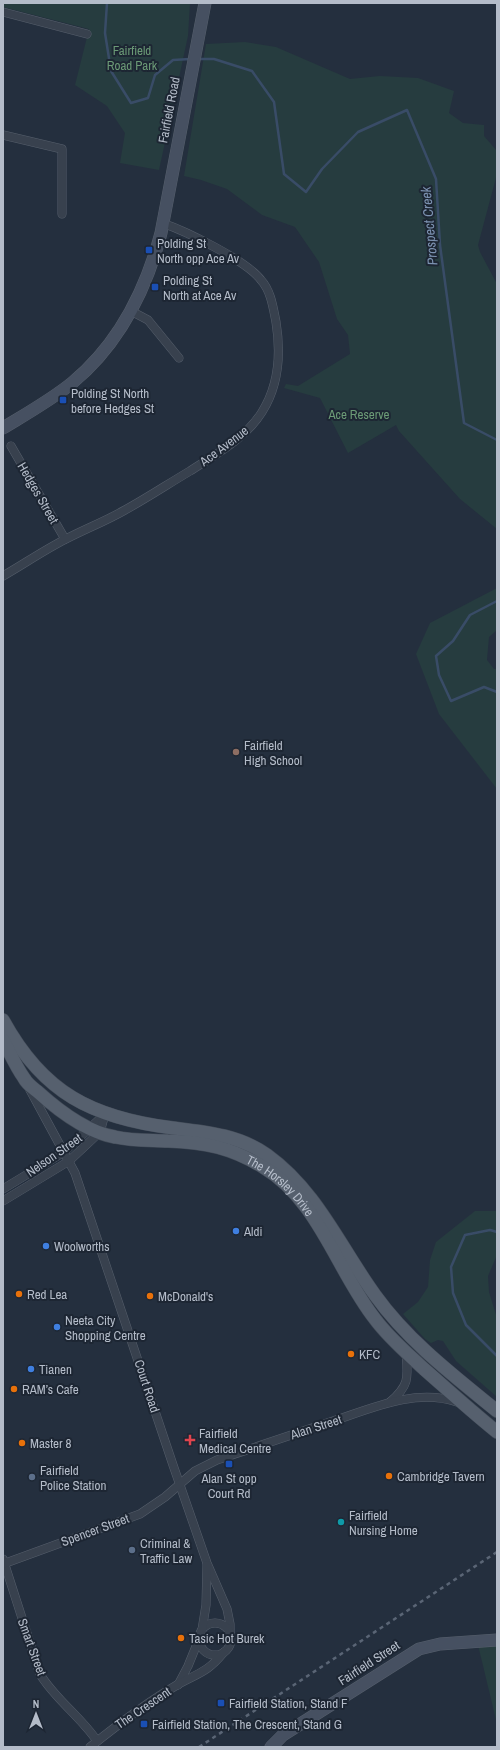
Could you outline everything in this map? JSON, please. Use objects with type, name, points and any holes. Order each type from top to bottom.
[{"type":"main road","name":"Fairfield Road","points":[[3,428],[59,393],[85,371],[111,342],[131,311],[145,285],[155,257],[205,3]]},
{"type":"main road","name":"The Horsley Drive","points":[[3,1020],[21,1050],[47,1080],[86,1106],[122,1119],[227,1136],[266,1154],[284,1169],[311,1198],[363,1277],[393,1319],[439,1362],[497,1412]]},
{"type":"main road","name":"The Horsley Drive","points":[[3,1040],[24,1080],[52,1104],[95,1130],[114,1137],[206,1144],[224,1148],[242,1155],[265,1168],[284,1183],[300,1200],[374,1318],[389,1337],[463,1404],[497,1432]]},
{"type":"main road","name":"Fairfield Street","points":[[271,1747],[284,1735],[419,1649],[440,1644],[494,1641]]},
{"type":"street","points":[[3,12],[87,34]]},
{"type":"street","points":[[3,135],[62,149],[62,214]]},
{"type":"street","name":"Ace Avenue","points":[[3,576],[65,539],[125,510],[207,460],[237,439],[262,413],[273,389],[279,357],[277,332],[271,299],[262,280],[248,267],[237,260],[188,234],[162,223]]},
{"type":"street","points":[[131,311],[148,320],[179,358]]},
{"type":"street","name":"Hedges Street","points":[[11,446],[65,539]]},
{"type":"street","name":"Court Road","points":[[24,1080],[75,1174],[207,1563],[227,1608],[230,1633]]},
{"type":"street","name":"Nelson Street","points":[[3,1201],[69,1161],[95,1130],[105,1114]]},
{"type":"street","name":"Nelson Street","points":[[3,1189],[64,1152],[95,1130]]},
{"type":"street","name":"Alan Street","points":[[389,1402],[403,1389],[407,1381],[406,1352]]},
{"type":"street","name":"Alan Street","points":[[180,1484],[202,1466],[217,1460],[389,1402],[422,1397],[435,1397],[463,1404]]},
{"type":"street","name":"Spencer Street","points":[[3,1562],[140,1514],[155,1505],[180,1484]]},
{"type":"street","name":"Smart Street","points":[[3,1562],[40,1674],[46,1684],[89,1730],[93,1744]]},
{"type":"street","name":"Court Road","points":[[202,1630],[206,1605],[207,1563]]},
{"type":"street","points":[[214,1623],[224,1625],[230,1633],[230,1645],[207,1670],[178,1685],[188,1666],[202,1630],[209,1624],[214,1623]]},
{"type":"street","points":[[199,1639],[202,1648],[206,1652],[215,1655],[224,1652]]},
{"type":"street","name":"The Crescent","points":[[93,1744],[178,1685]]},
{"type":"green space","name":"Fairfield Road Park","points":[[3,3],[190,3],[188,36],[159,170],[120,163],[125,133],[107,106],[75,85],[89,29],[3,7]]},
{"type":"green space","name":"Ace Reserve","points":[[245,42],[276,47],[350,79],[380,76],[418,78],[454,91],[449,113],[463,123],[484,125],[484,136],[497,151],[497,174],[478,245],[480,252],[497,284],[497,529],[460,499],[399,431],[396,425],[348,453],[320,398],[284,388],[286,384],[298,386],[350,354],[348,335],[337,319],[319,262],[295,227],[262,215],[227,189],[184,176],[206,44]]},
{"type":"green space","points":[[497,588],[497,630],[489,637],[487,660],[494,669],[497,669],[497,789],[439,714],[416,654],[430,623]]},
{"type":"green space","points":[[475,1211],[497,1211],[497,1255],[488,1276],[489,1292],[497,1318],[497,1397],[456,1361],[443,1341],[438,1340],[431,1343],[425,1339],[403,1314],[418,1302],[428,1287],[430,1260],[436,1242]]},
{"type":"green space","points":[[497,1644],[497,1724],[478,1645]]},
{"type":"waterway","name":"Prospect Creek","points":[[107,3],[105,33],[111,71],[131,103],[148,98],[155,75],[173,60],[190,59]]},
{"type":"waterway","name":"Prospect Creek","points":[[197,59],[214,59],[252,71],[274,102],[284,174],[306,192],[322,169],[358,132],[407,110],[436,179],[440,245],[464,423],[497,440]]},
{"type":"waterway","name":"Prospect Creek","points":[[497,601],[470,615],[453,641],[436,656],[439,675],[451,701],[484,687],[497,692]]},
{"type":"waterway","name":"Prospect Creek","points":[[497,1232],[490,1230],[465,1235],[451,1267],[453,1293],[466,1325],[497,1356]]},
{"type":"railway","points":[[199,1747],[497,1552]]},
{"type":"place","name":"Polding St North opp Ace Av","points":[[149,250]]},
{"type":"place","name":"Polding St North at Ace Av","points":[[155,287]]},
{"type":"place","name":"Polding St North before Hedges St","points":[[63,400]]},
{"type":"place","name":"Fairfield High School","points":[[236,752]]},
{"type":"place","name":"Aldi","points":[[236,1231]]},
{"type":"place","name":"Woolworths","points":[[46,1246]]},
{"type":"place","name":"Red Lea","points":[[19,1294]]},
{"type":"place","name":"McDonald's","points":[[150,1296]]},
{"type":"place","name":"Neeta City Shopping Centre","points":[[57,1327]]},
{"type":"place","name":"KFC","points":[[351,1354]]},
{"type":"place","name":"Tianen","points":[[31,1369]]},
{"type":"place","name":"RAM’s Cafe","points":[[14,1389]]},
{"type":"place","name":"Fairfield Medical Centre","points":[[190,1440]]},
{"type":"place","name":"Master 8","points":[[22,1443]]},
{"type":"place","name":"Alan St opp Court Rd","points":[[229,1464]]},
{"type":"place","name":"Cambridge Tavern","points":[[389,1476]]},
{"type":"place","name":"Fairfield Police Station","points":[[32,1477]]},
{"type":"place","name":"Fairfield Nursing Home","points":[[341,1522]]},
{"type":"place","name":"Criminal & Traffic Law","points":[[132,1550]]},
{"type":"place","name":"Tasic Hot Burek","points":[[181,1638]]},
{"type":"place","name":"Fairfield Station, Stand F","points":[[221,1703]]},
{"type":"place","name":"Fairfield Station, The Crescent, Stand G","points":[[144,1724]]}]
